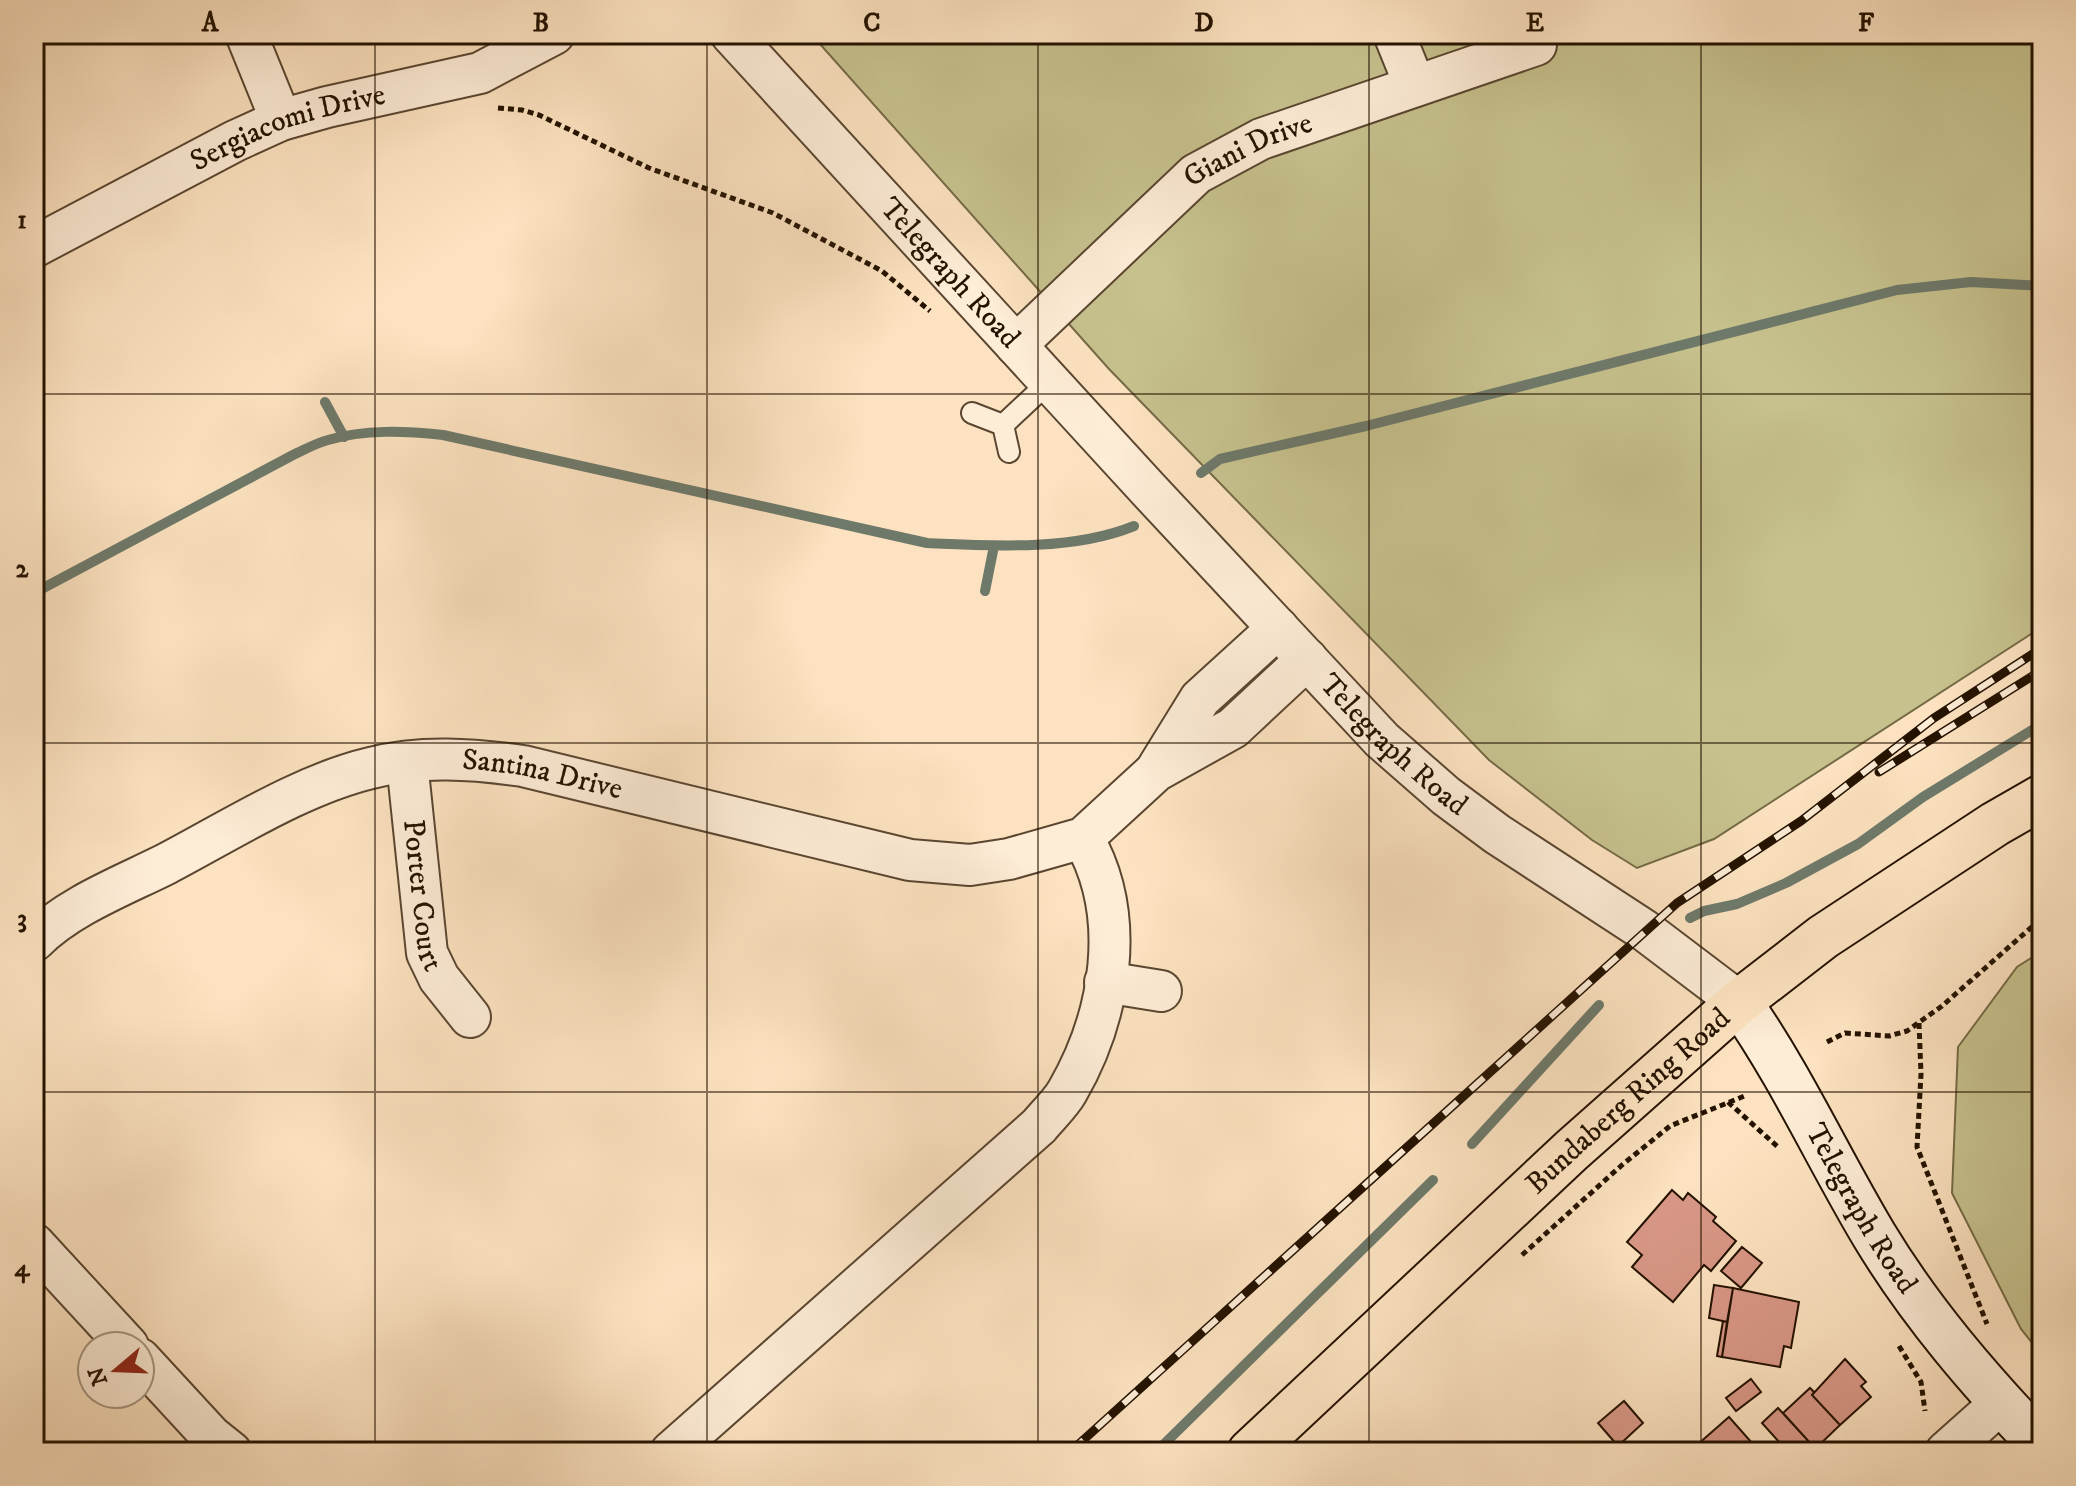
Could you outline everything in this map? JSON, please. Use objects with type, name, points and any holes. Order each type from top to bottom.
[{"type":"main road","name":"Bundaberg Ring Road","points":[[1250,1452],[1572,1150],[1739,1002],[1823,937],[1995,824],[2042,797]]},
{"type":"street","points":[[246,34],[281,120]]},
{"type":"street","name":"Telegraph Road","points":[[731,34],[1382,740],[1446,796],[1497,834],[1644,930],[1739,1002],[1783,1071],[1874,1234],[1910,1291],[2001,1403],[2042,1446]]},
{"type":"street","points":[[1394,34],[1415,86]]},
{"type":"street","name":"Sergiacomi Drive","points":[[34,247],[281,120],[468,76],[513,58],[542,37]]},
{"type":"street","name":"Giani Drive","points":[[1016,345],[1196,174],[1261,139],[1536,45]]},
{"type":"street","name":"Santina Drive","points":[[1156,771],[1200,699],[1278,628]]},
{"type":"street","name":"Santina Drive","points":[[34,941],[74,912],[310,789],[372,767],[407,762],[477,759],[523,766],[910,860],[970,865],[1009,859],[1083,838],[1156,771],[1233,728],[1307,659]]},
{"type":"street","name":"Porter Court","points":[[407,762],[427,953],[439,978],[470,1017]]},
{"type":"street","points":[[671,1452],[1039,1126],[1065,1095],[1087,1054],[1102,1009],[1110,945],[1105,887],[1083,838]]},
{"type":"street","points":[[1105,982],[1161,991]]},
{"type":"street","points":[[34,1244],[113,1330]]},
{"type":"street","points":[[156,1376],[211,1436],[231,1452]]},
{"type":"street","points":[[1946,1452],[2001,1403]]},
{"type":"lane","points":[[1003,425],[1050,381]]},
{"type":"lane","points":[[972,413],[1003,425]]},
{"type":"lane","points":[[1003,425],[1009,452]]},
{"type":"path","points":[[490,108],[522,110],[539,115],[649,168],[773,213],[882,271],[907,289],[939,320]]},
{"type":"path","points":[[1827,1042],[1845,1033],[1889,1036],[1907,1031],[2042,918]]},
{"type":"path","points":[[1919,1023],[1921,1074],[1917,1147],[1988,1327]]},
{"type":"path","points":[[1516,1261],[1670,1126],[1747,1095]]},
{"type":"shaded area","points":[[811,34],[2042,34],[2042,627],[1714,839],[1637,868],[1592,840],[1489,760],[1109,369]]},
{"type":"shaded area","points":[[2042,951],[2042,1355],[2021,1329],[1952,1193],[1958,1047],[2017,967]]},
{"type":"building","points":[[1672,1190],[1683,1200],[1688,1193],[1716,1217],[1713,1221],[1736,1241],[1711,1271],[1704,1265],[1673,1302],[1632,1267],[1642,1255],[1627,1242]]},
{"type":"building","points":[[1742,1247],[1762,1263],[1741,1288],[1721,1271]]},
{"type":"building","points":[[1714,1285],[1733,1288],[1727,1322],[1709,1318]]},
{"type":"building","points":[[1733,1288],[1799,1302],[1791,1348],[1784,1346],[1780,1367],[1722,1357]]},
{"type":"building","points":[[1723,1321],[1727,1322],[1722,1357],[1717,1356]]},
{"type":"building","points":[[1845,1359],[1866,1382],[1861,1386],[1871,1397],[1840,1425],[1812,1395]]},
{"type":"building","points":[[1751,1379],[1761,1392],[1736,1411],[1726,1398]]},
{"type":"building","points":[[1810,1388],[1814,1392],[1812,1395],[1840,1425],[1812,1452],[1809,1448],[1812,1445],[1783,1413]]},
{"type":"building","points":[[1624,1401],[1643,1423],[1618,1446],[1598,1423]]},
{"type":"building","points":[[1778,1408],[1812,1445],[1804,1452],[1788,1452],[1762,1423]]},
{"type":"building","points":[[1729,1417],[1760,1452],[1689,1452]]},
{"type":"waterway","points":[[1201,473],[1220,459],[1366,426],[1897,290],[1971,282],[2042,286]]},
{"type":"waterway","points":[[325,402],[344,437]]},
{"type":"waterway","points":[[34,593],[293,455],[324,441],[371,433],[443,435],[927,543],[1005,546],[1059,543],[1085,540],[1134,526]]},
{"type":"waterway","points":[[985,591],[994,546]]},
{"type":"waterway","points":[[1690,918],[1704,911],[1737,904],[1786,883],[1858,844],[1923,797],[2042,724]]},
{"type":"waterway","points":[[1472,1144],[1599,1005]]},
{"type":"waterway","points":[[1156,1452],[1433,1180]]},
{"type":"railway","points":[[1070,1452],[1677,903],[1801,821],[1934,718],[2042,648]]},
{"type":"railway","points":[[1879,772],[2042,670]]}]
